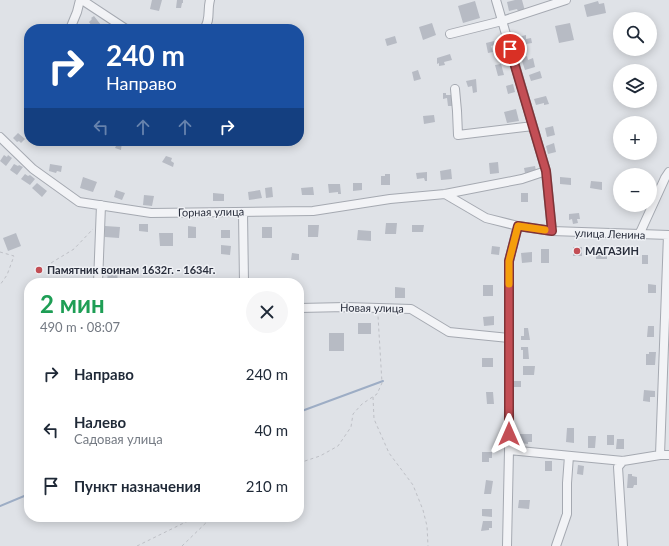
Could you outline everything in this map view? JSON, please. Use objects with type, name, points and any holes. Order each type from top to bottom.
[{"type":"street","points":[[72,24],[81,0],[118,24]]},
{"type":"street","points":[[207,24],[210,0]]},
{"type":"street","points":[[496,0],[546,171],[552,231]]},
{"type":"street","points":[[450,34],[502,21],[566,0]]},
{"type":"street","points":[[455,89],[458,135],[533,126]]},
{"type":"street","name":"Горная улица","points":[[0,137],[33,169],[79,202],[101,208],[151,213],[313,211],[390,199],[445,194],[522,179],[546,171]]},
{"type":"street","points":[[639,235],[669,172]]},
{"type":"street","name":"улица Ленина","points":[[445,194],[486,218],[518,226],[552,231],[668,235]]},
{"type":"street","points":[[98,278],[101,208]]},
{"type":"street","points":[[243,212],[244,278]]},
{"type":"street","points":[[506,546],[509,450],[509,261],[518,226]]},
{"type":"street","points":[[660,455],[668,235]]},
{"type":"street","name":"Новая улица","points":[[304,308],[378,307],[411,309],[449,332],[509,338]]},
{"type":"street","points":[[509,450],[618,463],[660,455],[669,455]]},
{"type":"street","points":[[556,546],[567,514],[566,483],[569,456]]},
{"type":"street","points":[[618,463],[623,546]]},
{"type":"path","points":[[46,266],[74,249],[100,222]]},
{"type":"path","points":[[0,252],[14,256],[7,275],[0,285]]},
{"type":"path","points":[[304,461],[320,456],[338,446],[351,427],[354,414],[362,404],[377,394],[382,383],[378,307]]},
{"type":"path","points":[[373,396],[374,419],[389,453],[412,485],[423,510],[427,526],[428,546]]},
{"type":"path","points":[[138,546],[186,522]]},
{"type":"path","points":[[182,546],[207,522]]},
{"type":"building","points":[[152,0],[162,0],[159,11],[150,9]]},
{"type":"building","points":[[177,0],[183,0],[181,8],[176,8]]},
{"type":"building","points":[[522,0],[525,11],[519,13],[517,9],[509,11],[507,2]]},
{"type":"building","points":[[475,1],[480,18],[463,23],[458,6]]},
{"type":"building","points":[[598,1],[599,4],[604,3],[606,13],[587,17],[584,5]]},
{"type":"building","points":[[94,16],[100,24],[90,24],[89,22],[92,19],[91,18]]},
{"type":"building","points":[[432,23],[436,35],[423,40],[419,27]]},
{"type":"building","points":[[570,23],[574,40],[559,43],[555,26]]},
{"type":"building","points":[[526,35],[526,39],[531,38],[532,43],[520,45],[518,37]]},
{"type":"building","points":[[395,36],[397,43],[387,46],[385,39]]},
{"type":"building","points":[[494,41],[495,45],[491,46],[493,52],[488,53],[486,43]]},
{"type":"building","points":[[450,54],[452,60],[444,62],[445,65],[439,66],[439,63],[437,64],[437,58]]},
{"type":"building","points":[[527,56],[528,60],[533,58],[535,67],[525,70],[521,58]]},
{"type":"building","points":[[501,64],[504,75],[498,76],[495,65]]},
{"type":"building","points":[[418,70],[421,79],[414,81],[412,72]]},
{"type":"building","points":[[540,71],[542,78],[531,81],[529,75]]},
{"type":"building","points":[[476,79],[477,92],[473,93],[472,86],[468,87],[466,81]]},
{"type":"building","points":[[513,84],[515,92],[508,94],[506,86]]},
{"type":"building","points":[[443,93],[446,93],[446,95],[453,95],[453,106],[448,106],[447,98],[443,99]]},
{"type":"building","points":[[546,96],[549,104],[544,105],[544,103],[536,105],[534,99]]},
{"type":"building","points":[[516,109],[519,121],[507,123],[504,112]]},
{"type":"building","points":[[434,115],[435,122],[424,124],[423,116]]},
{"type":"building","points":[[553,126],[555,135],[547,137],[545,128]]},
{"type":"building","points":[[18,133],[24,138],[24,140],[21,143],[19,141],[17,142],[13,138]]},
{"type":"building","points":[[554,143],[556,152],[548,154],[546,146]]},
{"type":"building","points":[[116,146],[121,146],[121,150],[115,148]]},
{"type":"building","points":[[4,155],[7,157],[8,155],[12,158],[6,166],[0,161]]},
{"type":"building","points":[[166,156],[172,158],[171,161],[174,163],[173,167],[162,162]]},
{"type":"building","points":[[498,162],[499,173],[490,174],[489,163]]},
{"type":"building","points":[[14,164],[23,167],[17,175],[10,170]]},
{"type":"building","points":[[50,164],[62,166],[61,172],[57,171],[56,173],[49,171]]},
{"type":"building","points":[[535,166],[536,171],[525,173],[524,168]]},
{"type":"building","points":[[451,169],[452,179],[441,180],[440,171]]},
{"type":"building","points":[[427,172],[427,181],[425,181],[424,178],[417,179],[416,173]]},
{"type":"building","points":[[25,174],[28,176],[30,175],[35,179],[30,185],[21,179]]},
{"type":"building","points":[[385,174],[390,174],[390,185],[381,185],[381,176],[385,176]]},
{"type":"building","points":[[83,177],[97,182],[93,192],[80,188]]},
{"type":"building","points":[[560,177],[571,178],[571,185],[560,184]]},
{"type":"building","points":[[591,181],[602,182],[602,190],[590,188]]},
{"type":"building","points":[[37,183],[47,191],[42,197],[32,188]]},
{"type":"building","points":[[353,183],[362,183],[362,190],[353,191]]},
{"type":"building","points":[[328,184],[340,184],[341,194],[338,194],[338,192],[329,193]]},
{"type":"building","points":[[272,187],[273,197],[266,198],[265,188]]},
{"type":"building","points":[[313,187],[314,195],[302,195],[301,188]]},
{"type":"building","points":[[116,190],[125,193],[122,200],[114,197]]},
{"type":"building","points":[[260,190],[262,198],[249,200],[248,192]]},
{"type":"building","points":[[213,193],[224,194],[224,201],[213,201]]},
{"type":"building","points":[[521,193],[528,193],[528,202],[521,202]]},
{"type":"building","points":[[144,195],[154,196],[152,206],[143,205]]},
{"type":"building","points":[[579,213],[580,219],[577,219],[578,223],[573,224],[572,219],[569,220],[569,214]]},
{"type":"building","points":[[386,223],[397,223],[396,234],[385,234]]},
{"type":"building","points":[[139,224],[148,224],[148,232],[139,231]]},
{"type":"building","points":[[308,225],[319,225],[318,237],[308,237]]},
{"type":"building","points":[[412,225],[424,225],[423,232],[412,232]]},
{"type":"building","points":[[105,226],[120,227],[119,238],[105,237]]},
{"type":"building","points":[[188,226],[196,227],[196,238],[188,238]]},
{"type":"building","points":[[262,227],[272,227],[272,238],[262,238]]},
{"type":"building","points":[[221,230],[230,230],[230,238],[221,238]]},
{"type":"building","points":[[358,230],[371,231],[371,241],[357,240]]},
{"type":"building","points":[[16,233],[21,246],[8,251],[3,238]]},
{"type":"building","points":[[159,233],[173,233],[173,246],[160,246]]},
{"type":"building","points":[[221,245],[231,246],[230,255],[221,254]]},
{"type":"building","points":[[492,246],[500,247],[499,255],[491,254]]},
{"type":"building","name":"МАГАЗИН","points":[[573,247],[582,247],[582,256],[573,256]]},
{"type":"building","points":[[541,249],[549,249],[549,263],[541,263]]},
{"type":"building","points":[[532,252],[532,262],[522,263],[521,253]]},
{"type":"building","points":[[292,253],[299,254],[299,260],[291,260]]},
{"type":"building","points":[[596,253],[607,253],[607,259],[596,259]]},
{"type":"building","points":[[642,255],[648,255],[648,264],[642,264]]},
{"type":"building","points":[[108,269],[118,270],[117,278],[107,278]]},
{"type":"building","points":[[648,284],[656,285],[656,293],[648,293]]},
{"type":"building","points":[[483,285],[493,285],[493,296],[483,296]]},
{"type":"building","points":[[395,287],[405,288],[405,298],[395,298]]},
{"type":"building","points":[[494,316],[494,325],[484,326],[483,317]]},
{"type":"building","points":[[358,323],[371,323],[371,334],[358,334]]},
{"type":"building","points":[[648,326],[654,326],[654,337],[647,337]]},
{"type":"building","points":[[524,328],[528,328],[530,340],[521,340],[521,336],[524,336]]},
{"type":"building","points":[[329,333],[344,333],[344,351],[329,351]]},
{"type":"building","points":[[521,347],[528,347],[529,359],[523,359],[523,350],[521,350]]},
{"type":"building","points":[[649,352],[656,352],[655,365],[646,365],[646,354],[649,354]]},
{"type":"building","points":[[482,358],[493,358],[493,367],[482,367]]},
{"type":"building","points":[[523,366],[535,366],[534,375],[523,375]]},
{"type":"building","points":[[513,381],[521,381],[521,387],[513,387]]},
{"type":"building","points":[[644,390],[655,391],[655,397],[650,397],[650,402],[643,401]]},
{"type":"building","points":[[486,392],[493,392],[494,404],[487,404]]},
{"type":"building","points":[[567,428],[574,428],[574,443],[566,442]]},
{"type":"building","points":[[519,434],[532,434],[532,442],[528,442],[528,444],[521,443],[521,441],[519,441]]},
{"type":"building","points":[[607,435],[614,435],[614,445],[607,445]]},
{"type":"building","points":[[588,436],[596,436],[595,448],[588,448]]},
{"type":"building","points":[[617,439],[624,439],[624,449],[616,449]]},
{"type":"building","points":[[482,452],[492,452],[492,458],[489,458],[489,462],[482,462]]},
{"type":"building","points":[[545,461],[552,461],[552,471],[545,471]]},
{"type":"building","points":[[578,465],[584,466],[583,475],[577,474]]},
{"type":"building","points":[[628,474],[632,474],[632,476],[637,477],[637,485],[634,485],[633,488],[627,488]]},
{"type":"building","points":[[486,480],[493,481],[491,494],[484,494]]},
{"type":"building","points":[[519,500],[530,500],[529,509],[518,508]]},
{"type":"building","points":[[482,509],[492,509],[492,517],[482,516]]},
{"type":"building","points":[[483,521],[492,521],[492,528],[481,531]]},
{"type":"waterway","points":[[304,410],[383,381]]},
{"type":"waterway","points":[[0,506],[24,496]]},
{"type":"slow traffic","points":[[509,284],[509,261],[518,226],[545,230]]},
{"type":"place","name":"МАГАЗИН","points":[[577,251]]},
{"type":"place","name":"Памятник воинам 1632г. - 1634г.","points":[[39,270]]},
{"type":"route","points":[[509,434],[509,261],[518,226],[552,231],[546,171],[510,49]]}]
